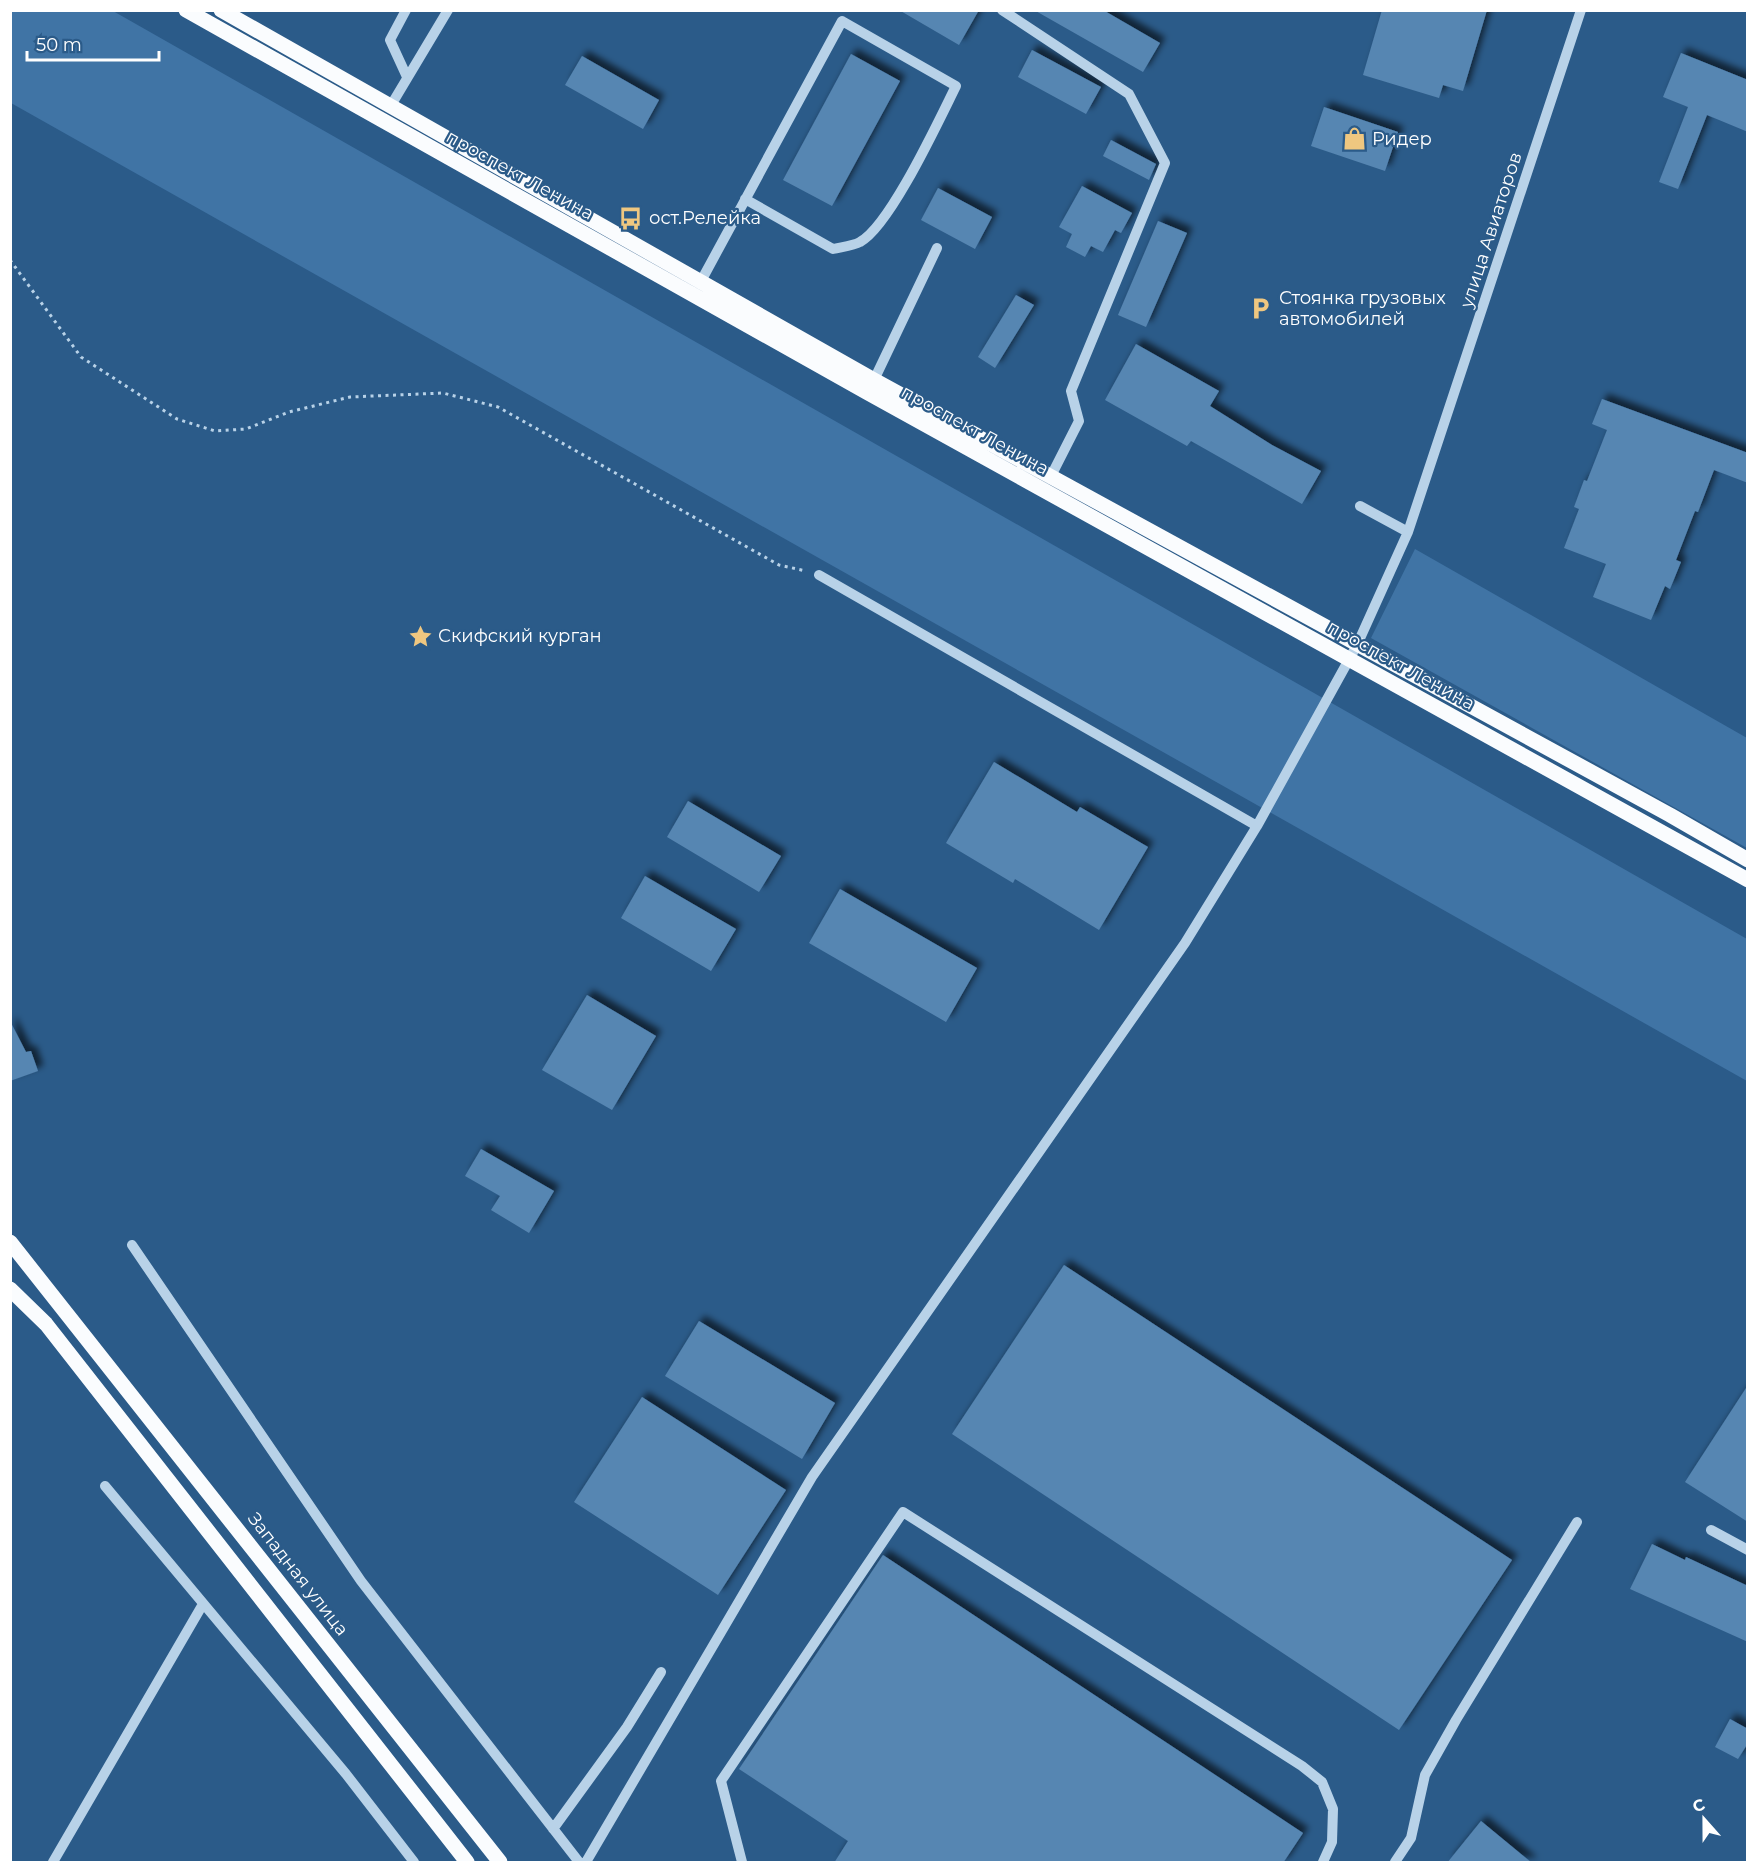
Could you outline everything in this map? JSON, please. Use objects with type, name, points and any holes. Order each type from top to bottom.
[{"type":"main road","name":"проспект Ленина","points":[[186,10],[848,381],[1353,652],[1748,860]]},
{"type":"main road","name":"проспект Ленина","points":[[221,10],[700,283],[1050,478],[1748,880]]},
{"type":"main road","points":[[10,1242],[65,1309]]},
{"type":"main road","points":[[10,1259],[65,1309]]},
{"type":"main road","points":[[10,1288],[46,1324],[467,1863]]},
{"type":"main road","name":"Западная улица","points":[[65,1309],[500,1863]]},
{"type":"street","points":[[406,10],[390,40],[407,77]]},
{"type":"street","points":[[390,107],[448,10]]},
{"type":"street","points":[[1002,10],[1129,94],[1165,163],[1071,391],[1079,421],[1050,478]]},
{"type":"street","name":"улица Авиаторов","points":[[586,1863],[812,1477],[1185,943],[1257,826],[1353,652],[1408,532],[1581,10]]},
{"type":"street","points":[[700,283],[745,199],[842,21],[956,86],[914,167],[882,221],[860,242],[833,249],[745,199]]},
{"type":"street","points":[[874,380],[937,248]]},
{"type":"street","points":[[1360,507],[1408,532]]},
{"type":"street","points":[[819,575],[1257,826]]},
{"type":"street","points":[[132,1245],[361,1581],[579,1863]]},
{"type":"street","points":[[105,1486],[346,1774],[414,1863]]},
{"type":"street","points":[[742,1863],[721,1781],[903,1512],[1302,1766],[1322,1782],[1333,1809],[1332,1842],[1323,1863]]},
{"type":"street","points":[[1395,1863],[1411,1838],[1425,1775],[1577,1522]]},
{"type":"street","points":[[1711,1530],[1748,1550]]},
{"type":"street","points":[[53,1863],[203,1604]]},
{"type":"street","points":[[553,1829],[627,1727],[661,1672]]},
{"type":"path","points":[[10,260],[81,357],[177,419],[215,431],[246,429],[289,412],[350,397],[443,393],[498,407],[780,565],[819,575]]},
{"type":"shaded area","points":[[11,11],[113,11],[1747,939],[1747,1081],[11,103]]},
{"type":"shaded area","points":[[1415,549],[1747,738],[1747,848],[1371,638]]},
{"type":"building","points":[[899,10],[979,10],[959,45]]},
{"type":"building","points":[[1034,10],[1103,10],[1160,43],[1143,72]]},
{"type":"building","name":"Ридер","points":[[1382,10],[1487,10],[1463,91],[1443,85],[1439,98],[1363,75]]},
{"type":"building","points":[[1032,50],[1101,87],[1086,114],[1018,77]]},
{"type":"building","points":[[1681,53],[1748,80],[1748,132],[1707,115],[1678,189],[1659,182],[1688,107],[1663,97]]},
{"type":"building","points":[[851,54],[900,81],[832,206],[783,180]]},
{"type":"building","points":[[582,56],[659,100],[643,129],[565,85]]},
{"type":"building","name":"Ридер","points":[[1324,107],[1398,132],[1385,171],[1311,146]]},
{"type":"building","points":[[1111,140],[1156,164],[1149,180],[1103,156]]},
{"type":"building","points":[[1082,186],[1132,213],[1121,233],[1115,230],[1103,252],[1091,246],[1085,257],[1066,247],[1072,234],[1059,227]]},
{"type":"building","points":[[938,188],[992,217],[975,249],[921,220]]},
{"type":"building","points":[[1158,221],[1187,233],[1146,327],[1118,315]]},
{"type":"building","points":[[1016,295],[1034,305],[995,368],[978,357]]},
{"type":"building","points":[[1136,344],[1219,391],[1210,406],[1272,445],[1321,471],[1302,504],[1191,441],[1187,446],[1105,400]]},
{"type":"building","points":[[1602,399],[1748,453],[1748,483],[1714,470],[1676,560],[1681,562],[1670,589],[1665,586],[1651,620],[1593,597],[1606,564],[1564,548],[1579,509],[1574,507],[1607,430],[1592,424]]},
{"type":"building","points":[[994,762],[1077,812],[1080,807],[1148,847],[1099,930],[1015,879],[1013,883],[946,843]]},
{"type":"building","points":[[688,801],[781,856],[759,892],[667,837]]},
{"type":"building","points":[[645,876],[736,929],[711,971],[621,918]]},
{"type":"building","points":[[840,889],[977,968],[946,1022],[809,943]]},
{"type":"building","points":[[587,995],[656,1036],[612,1110],[542,1070]]},
{"type":"building","points":[[10,1021],[26,1052],[31,1051],[38,1071],[10,1081]]},
{"type":"building","points":[[481,1149],[554,1191],[529,1233],[491,1210],[500,1196],[465,1176]]},
{"type":"building","points":[[1064,1265],[1512,1560],[1399,1730],[952,1434]]},
{"type":"building","points":[[699,1321],[835,1403],[802,1459],[665,1376]]},
{"type":"building","points":[[1748,1385],[1748,1522],[1685,1482]]},
{"type":"building","points":[[642,1397],[786,1490],[718,1595],[574,1502]]},
{"type":"building","points":[[1652,1544],[1748,1586],[1748,1642],[1630,1589]]},
{"type":"building","points":[[883,1555],[1303,1833],[1283,1863],[834,1863],[848,1841],[739,1769]]},
{"type":"building","points":[[1730,1719],[1748,1729],[1748,1743],[1738,1759],[1715,1747]]},
{"type":"building","points":[[1481,1821],[1532,1863],[1447,1863]]},
{"type":"place","name":"Ридер","points":[[1354,139]]},
{"type":"place","name":"ост.Релейка","points":[[631,218]]},
{"type":"place","name":"Стоянка грузовых автомобилей","points":[[1261,308]]},
{"type":"place","name":"Скифский курган","points":[[420,636]]}]
